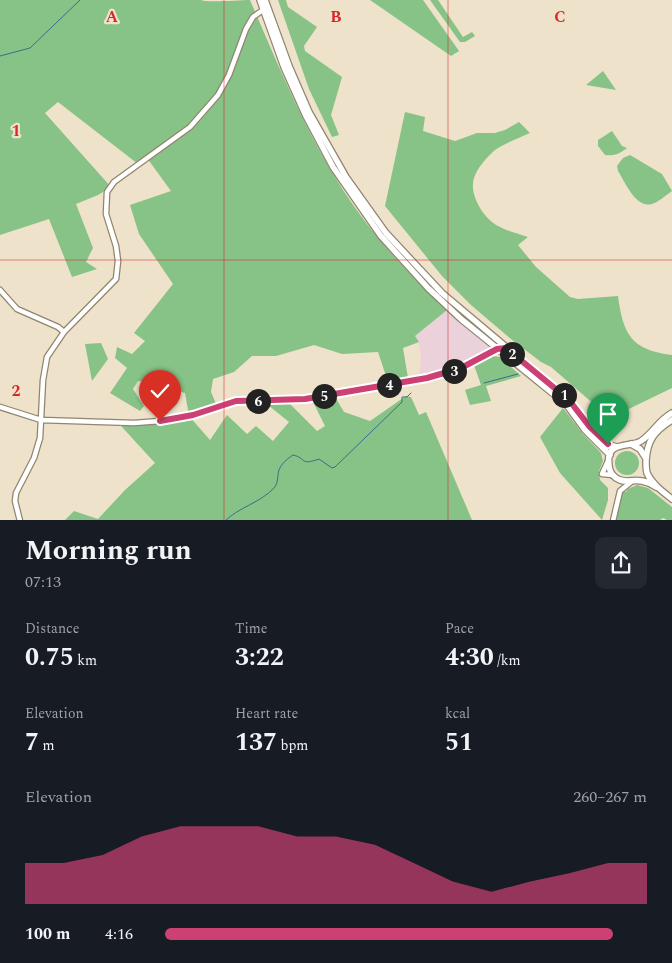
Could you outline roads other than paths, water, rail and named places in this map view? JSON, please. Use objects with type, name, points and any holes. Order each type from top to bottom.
[{"type":"main road","points":[[260,0],[284,68],[306,116],[333,167],[381,236],[428,288],[460,318],[566,404],[609,458],[610,471],[615,477],[622,481],[641,480],[656,487],[672,499]]},
{"type":"main road","points":[[265,0],[289,66],[309,112],[346,177],[386,233],[442,294],[569,400],[597,436],[606,444],[617,447]]},
{"type":"main road","points":[[609,458],[617,447],[640,442],[662,419],[672,413]]},
{"type":"main road","points":[[633,481],[642,474],[646,464],[646,451],[650,441],[656,433],[672,420]]},
{"type":"main road","points":[[631,444],[640,448],[643,452],[649,476],[656,487]]},
{"type":"street","points":[[20,520],[15,501],[16,493],[34,458],[40,438],[43,380],[47,357],[64,332],[116,279],[118,261],[116,246],[106,214],[107,192],[120,178],[190,127],[218,95],[229,75],[246,29],[253,17],[263,10],[265,0]]},
{"type":"street","points":[[263,10],[271,16]]},
{"type":"street","points":[[0,290],[17,310],[58,327],[64,332]]},
{"type":"street","points":[[0,408],[41,420],[134,423],[177,418],[236,401],[305,399],[411,382],[461,368],[497,349],[506,348]]},
{"type":"street","points":[[613,520],[620,491],[615,477]]},
{"type":"street","points":[[620,491],[633,481]]},
{"type":"waterway","points":[[0,56],[30,48],[80,0]]},
{"type":"waterway","points":[[484,383],[518,374]]},
{"type":"waterway","points":[[226,520],[262,498],[274,488],[280,468],[293,455],[306,462],[319,459],[332,468],[335,467],[402,402],[402,397],[407,397],[411,393]]}]
